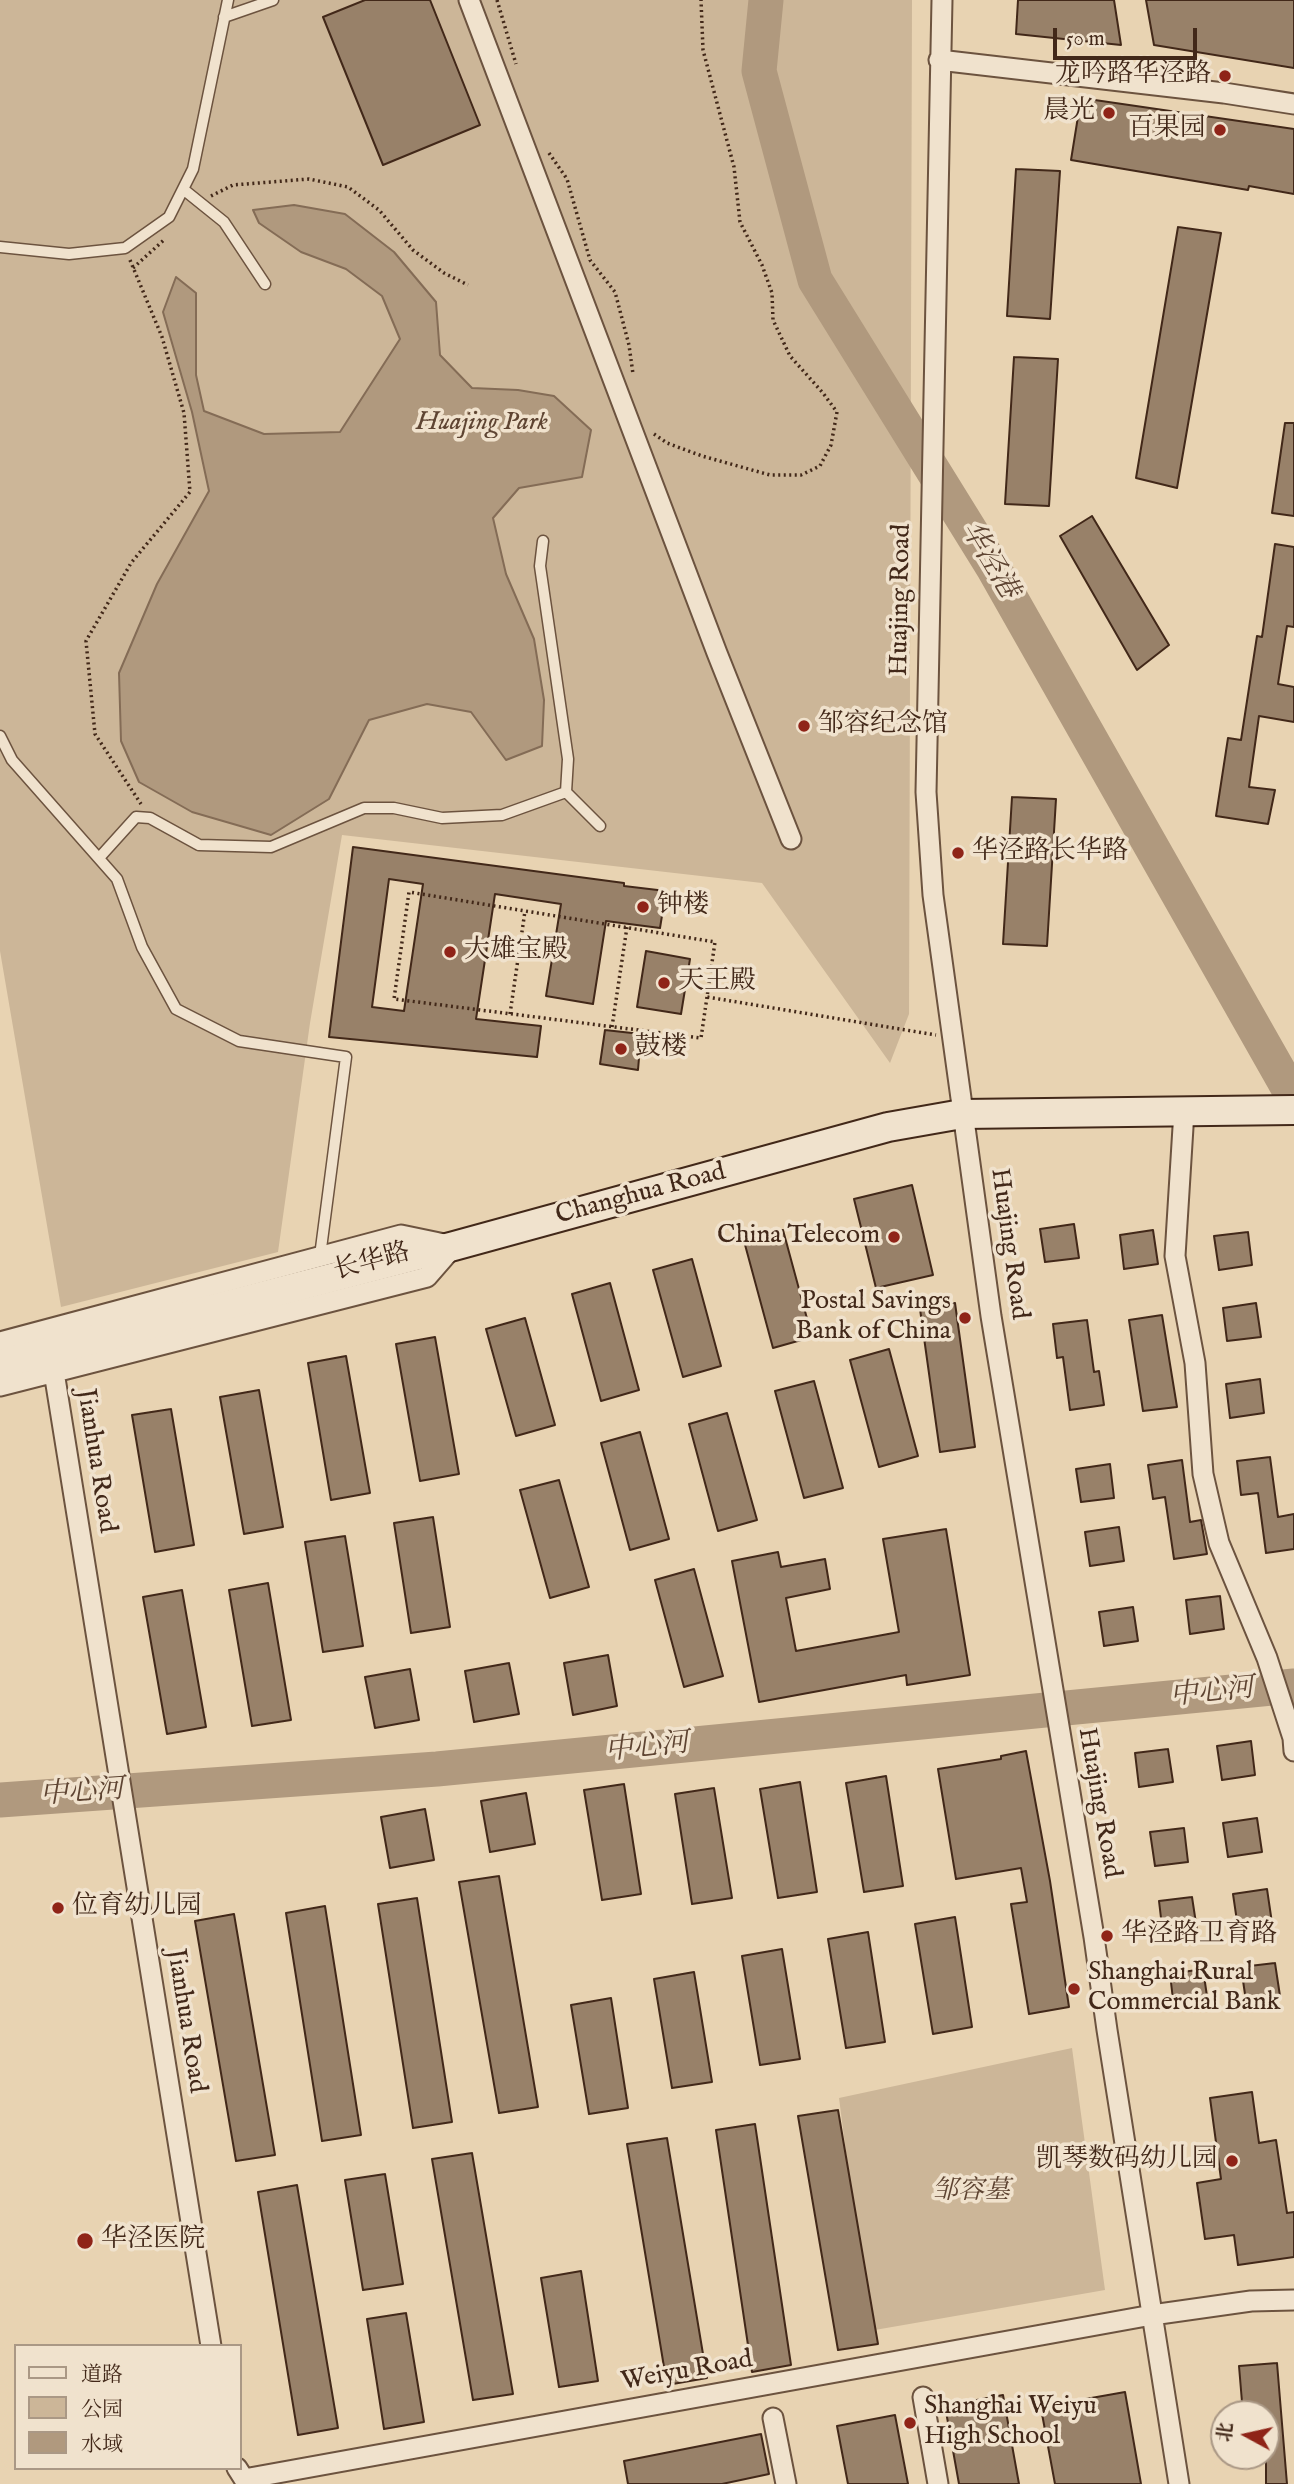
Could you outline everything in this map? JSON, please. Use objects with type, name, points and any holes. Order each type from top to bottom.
[{"type":"street","points":[[469,0],[712,640],[791,839]]},
{"type":"street","name":"Huajing Road","points":[[942,0],[926,792],[933,895],[991,1316],[1094,1937],[1179,2484]]},
{"type":"street","points":[[939,60],[1224,93],[1294,104]]},
{"type":"street","name":"Changhua Road","points":[[0,1364],[454,1246],[888,1127],[962,1114],[1283,1110]]},
{"type":"street","points":[[1184,1111],[1175,1256],[1195,1363],[1203,1474],[1219,1543],[1267,1658],[1293,1738],[1294,1751]]},
{"type":"street","name":"长华路","points":[[0,1342],[401,1235],[454,1246],[427,1278],[0,1386]]},
{"type":"street","name":"Jianhua Road","points":[[54,1372],[211,2344]]},
{"type":"street","name":"Weiyu Road","points":[[237,2477],[1152,2315],[1251,2301],[1294,2301]]},
{"type":"street","points":[[923,2397],[938,2484]]},
{"type":"street","points":[[773,2418],[783,2483]]},
{"type":"lane","points":[[0,247],[69,254],[125,248],[169,217],[192,169],[228,0]]},
{"type":"lane","points":[[224,17],[273,0]]},
{"type":"lane","points":[[183,188],[224,222],[265,284]]},
{"type":"lane","points":[[542,541],[540,566],[568,759],[566,792],[600,826]]},
{"type":"lane","points":[[0,736],[12,761],[117,878],[142,947],[176,1009],[239,1041],[346,1057],[320,1256]]},
{"type":"lane","points":[[99,858],[136,817],[150,818],[199,845],[271,847],[364,808],[394,808],[442,818],[502,815],[566,792]]},
{"type":"path","points":[[496,0],[517,67]]},
{"type":"path","points":[[651,432],[667,443],[702,456],[770,475],[802,475],[820,466],[831,445],[836,412],[824,393],[790,356],[773,320],[772,293],[762,265],[740,222],[734,167],[703,50],[701,0]]},
{"type":"path","points":[[548,151],[567,179],[590,260],[615,292],[629,345],[635,383]]},
{"type":"path","points":[[200,202],[233,185],[309,179],[348,187],[379,210],[413,250],[444,273],[468,285]]},
{"type":"path","points":[[133,268],[167,237]]},
{"type":"path","points":[[125,248],[162,337],[184,413],[190,492],[131,563],[86,641],[95,734],[150,818]]},
{"type":"path","points":[[409,892],[627,927],[715,942],[701,1038],[394,999],[409,892]]},
{"type":"path","points":[[510,1014],[525,911]]},
{"type":"path","points":[[612,1027],[627,927]]},
{"type":"path","points":[[707,997],[951,1037]]},
{"type":"green space","name":"Huajing Park","points":[[0,0],[912,0],[909,1014],[890,1063],[762,883],[342,835],[310,1023],[278,1252],[61,1307],[0,951]]},
{"type":"green space","name":"邹容墓","points":[[1072,2048],[1105,2290],[869,2331],[839,2098]]},
{"type":"water","points":[[294,205],[345,214],[394,252],[436,302],[440,355],[472,388],[518,390],[554,396],[591,430],[582,477],[519,488],[493,518],[506,574],[534,639],[544,700],[542,746],[506,760],[471,712],[427,704],[369,720],[329,799],[271,835],[192,812],[139,782],[121,741],[119,673],[157,584],[209,491],[192,412],[163,312],[176,277],[196,293],[196,375],[204,411],[264,434],[340,432],[400,339],[382,296],[346,269],[301,252],[259,223],[253,210]]},
{"type":"building","points":[[365,0],[430,0],[480,125],[383,165],[323,17]]},
{"type":"building","points":[[1018,0],[1114,0],[1121,45],[1016,34]]},
{"type":"building","points":[[1146,0],[1294,0],[1294,68],[1154,45]]},
{"type":"building","points":[[1081,98],[1294,129],[1294,194],[1249,186],[1248,190],[1071,160]]},
{"type":"building","points":[[1016,169],[1060,171],[1050,319],[1007,316]]},
{"type":"building","points":[[1178,227],[1221,233],[1177,488],[1136,478]]},
{"type":"building","points":[[1014,357],[1058,359],[1049,506],[1005,504]]},
{"type":"building","points":[[1285,423],[1294,423],[1294,516],[1272,513]]},
{"type":"building","points":[[1092,516],[1169,645],[1137,670],[1060,536]]},
{"type":"building","points":[[1275,544],[1294,547],[1294,627],[1287,626],[1278,684],[1294,687],[1294,722],[1259,716],[1249,787],[1275,790],[1268,824],[1216,816],[1228,738],[1241,740],[1257,636],[1262,637]]},
{"type":"building","points":[[1012,797],[1056,799],[1047,946],[1003,944]]},
{"type":"building","points":[[353,847],[666,891],[660,928],[606,921],[593,1004],[546,996],[561,904],[495,894],[476,1019],[541,1026],[537,1057],[329,1037]],"holes":[[[389,879],[423,884],[404,1011],[372,1007]]]},
{"type":"building","name":"天王殿","points":[[646,951],[690,959],[681,1014],[637,1007]]},
{"type":"building","name":"鼓楼","points":[[605,1030],[641,1034],[638,1070],[600,1064]]},
{"type":"building","name":"China Telecom","points":[[912,1185],[933,1275],[876,1288],[854,1199]]},
{"type":"building","points":[[1074,1224],[1079,1258],[1045,1262],[1040,1229]]},
{"type":"building","points":[[783,1230],[812,1337],[773,1348],[744,1241]]},
{"type":"building","points":[[1153,1230],[1158,1264],[1124,1269],[1120,1235]]},
{"type":"building","points":[[1248,1232],[1252,1265],[1219,1270],[1214,1236]]},
{"type":"building","points":[[692,1259],[721,1366],[683,1377],[653,1270]]},
{"type":"building","points":[[610,1283],[639,1390],[601,1401],[572,1294]]},
{"type":"building","points":[[955,1303],[975,1447],[940,1452],[920,1309]]},
{"type":"building","points":[[1256,1303],[1261,1337],[1227,1341],[1223,1308]]},
{"type":"building","points":[[1162,1315],[1177,1407],[1143,1411],[1129,1320]]},
{"type":"building","points":[[525,1318],[555,1425],[516,1436],[486,1329]]},
{"type":"building","points":[[1087,1320],[1094,1372],[1099,1371],[1104,1405],[1070,1410],[1063,1357],[1057,1358],[1053,1324]]},
{"type":"building","points":[[435,1337],[459,1474],[420,1481],[396,1344]]},
{"type":"building","points":[[889,1349],[918,1456],[879,1467],[850,1360]]},
{"type":"building","points":[[346,1356],[370,1493],[331,1500],[308,1363]]},
{"type":"building","points":[[1260,1379],[1264,1413],[1230,1418],[1226,1384]]},
{"type":"building","points":[[814,1381],[843,1488],[804,1498],[775,1391]]},
{"type":"building","points":[[259,1390],[283,1527],[244,1534],[220,1397]]},
{"type":"building","points":[[171,1409],[194,1545],[155,1552],[132,1415]]},
{"type":"building","points":[[727,1413],[757,1520],[718,1531],[689,1424]]},
{"type":"building","points":[[640,1432],[669,1539],[630,1550],[601,1443]]},
{"type":"building","points":[[1270,1457],[1278,1517],[1294,1514],[1294,1549],[1266,1553],[1258,1493],[1241,1495],[1237,1461]]},
{"type":"building","points":[[1182,1460],[1190,1522],[1201,1520],[1207,1554],[1174,1559],[1165,1497],[1153,1499],[1148,1465]]},
{"type":"building","points":[[1110,1464],[1114,1498],[1081,1502],[1076,1469]]},
{"type":"building","points":[[559,1480],[589,1587],[550,1598],[520,1490]]},
{"type":"building","points":[[433,1517],[450,1627],[411,1633],[394,1523]]},
{"type":"building","points":[[1119,1527],[1124,1561],[1090,1566],[1085,1532]]},
{"type":"building","points":[[946,1529],[970,1675],[907,1685],[906,1675],[759,1702],[732,1561],[778,1552],[781,1567],[825,1559],[830,1589],[786,1598],[796,1651],[899,1632],[883,1539]]},
{"type":"building","points":[[345,1536],[363,1646],[323,1652],[305,1542]]},
{"type":"building","points":[[694,1569],[723,1676],[684,1687],[655,1580]]},
{"type":"building","points":[[268,1583],[291,1720],[252,1726],[229,1590]]},
{"type":"building","points":[[182,1590],[206,1727],[167,1734],[143,1597]]},
{"type":"building","points":[[1220,1596],[1224,1629],[1190,1634],[1186,1600]]},
{"type":"building","points":[[1133,1607],[1138,1641],[1104,1646],[1099,1612]]},
{"type":"building","points":[[608,1655],[617,1706],[573,1715],[564,1663]]},
{"type":"building","points":[[509,1663],[519,1714],[474,1722],[465,1671]]},
{"type":"building","points":[[410,1669],[419,1720],[375,1728],[365,1677]]},
{"type":"building","points":[[1251,1741],[1255,1775],[1222,1780],[1217,1746]]},
{"type":"building","points":[[1168,1749],[1173,1782],[1139,1787],[1135,1753]]},
{"type":"building","points":[[1026,1751],[1050,1881],[1069,2007],[1029,2014],[1011,1904],[1027,1902],[1021,1868],[956,1879],[938,1769],[1001,1759],[1001,1756]]},
{"type":"building","points":[[886,1776],[903,1886],[864,1892],[846,1783]]},
{"type":"building","points":[[800,1782],[817,1892],[778,1898],[760,1789]]},
{"type":"building","points":[[624,1784],[641,1894],[602,1900],[584,1790]]},
{"type":"building","points":[[714,1788],[732,1898],[692,1904],[675,1794]]},
{"type":"building","points":[[526,1793],[535,1844],[490,1852],[481,1801]]},
{"type":"building","points":[[425,1809],[434,1860],[390,1868],[381,1817]]},
{"type":"building","points":[[1257,1818],[1262,1852],[1228,1857],[1223,1823]]},
{"type":"building","points":[[1184,1828],[1188,1862],[1155,1866],[1150,1832]]},
{"type":"building","points":[[499,1876],[538,2107],[499,2113],[459,1882]]},
{"type":"building","points":[[1267,1889],[1272,1923],[1238,1928],[1233,1894]]},
{"type":"building","points":[[1192,1897],[1197,1930],[1163,1935],[1159,1901]]},
{"type":"building","points":[[417,1898],[452,2122],[413,2128],[378,1904]]},
{"type":"building","points":[[325,1906],[361,2135],[322,2141],[286,1913]]},
{"type":"building","points":[[234,1914],[275,2155],[236,2161],[195,1921]]},
{"type":"building","points":[[955,1917],[972,2027],[933,2034],[915,1924]]},
{"type":"building","points":[[868,1932],[885,2042],[846,2048],[828,1939]]},
{"type":"building","points":[[782,1949],[800,2059],[760,2065],[742,1956]]},
{"type":"building","points":[[1275,1963],[1280,1996],[1246,2001],[1241,1967]]},
{"type":"building","points":[[1203,1969],[1208,2003],[1174,2008],[1170,1974]]},
{"type":"building","points":[[694,1972],[712,2082],[672,2088],[654,1979]]},
{"type":"building","points":[[611,1998],[628,2108],[589,2114],[571,2005]]},
{"type":"building","points":[[1252,2092],[1259,2143],[1276,2140],[1287,2213],[1294,2212],[1294,2257],[1238,2265],[1234,2235],[1205,2239],[1197,2183],[1221,2179],[1210,2098]]},
{"type":"building","points":[[838,2110],[878,2344],[838,2350],[798,2116]]},
{"type":"building","points":[[755,2124],[791,2365],[752,2372],[716,2130]]},
{"type":"building","points":[[667,2138],[707,2378],[667,2385],[627,2144]]},
{"type":"building","points":[[472,2153],[513,2394],[473,2400],[432,2159]]},
{"type":"building","points":[[385,2174],[403,2284],[363,2290],[345,2180]]},
{"type":"building","points":[[297,2185],[338,2428],[298,2435],[258,2192]]},
{"type":"building","points":[[581,2271],[598,2381],[559,2387],[541,2278]]},
{"type":"building","points":[[406,2313],[424,2422],[384,2429],[367,2319]]},
{"type":"building","points":[[1277,2363],[1287,2484],[1266,2484],[1266,2470],[1280,2470],[1280,2400],[1242,2400],[1239,2366]]},
{"type":"building","points":[[1125,2392],[1141,2484],[1055,2484],[1040,2403],[1063,2403]]},
{"type":"building","points":[[1003,2395],[1019,2484],[959,2484],[945,2406]]},
{"type":"building","points":[[895,2415],[908,2484],[848,2484],[837,2426]]},
{"type":"building","points":[[761,2434],[769,2474],[722,2484],[628,2484],[624,2461]]},
{"type":"waterway","name":"华泾港","points":[[766,0],[759,71],[815,280],[994,569],[1294,1098]]},
{"type":"waterway","name":"中心河","points":[[0,1800],[437,1769],[1294,1686]]},
{"type":"place","name":"龙吟路华泾路","points":[[1225,76]]},
{"type":"place","name":"晨光","points":[[1109,113]]},
{"type":"place","name":"百果园","points":[[1220,130]]},
{"type":"place","name":"邹容纪念馆","points":[[804,726]]},
{"type":"place","name":"华泾路长华路","points":[[958,853]]},
{"type":"place","name":"钟楼","points":[[643,907]]},
{"type":"place","name":"大雄宝殿","points":[[450,952]]},
{"type":"place","name":"天王殿","points":[[664,983]]},
{"type":"place","name":"鼓楼","points":[[621,1049]]},
{"type":"place","name":"China Telecom","points":[[894,1237]]},
{"type":"place","name":"Postal Savings Bank of China","points":[[965,1318]]},
{"type":"place","name":"位育幼儿园","points":[[58,1908]]},
{"type":"place","name":"华泾路卫育路","points":[[1107,1936]]},
{"type":"place","name":"Shanghai Rural Commercial Bank","points":[[1074,1989]]},
{"type":"place","name":"凯琴数码幼儿园","points":[[1232,2161]]},
{"type":"place","name":"华泾医院","points":[[85,2241]]},
{"type":"place","name":"Shanghai Weiyu High School","points":[[910,2423]]}]
